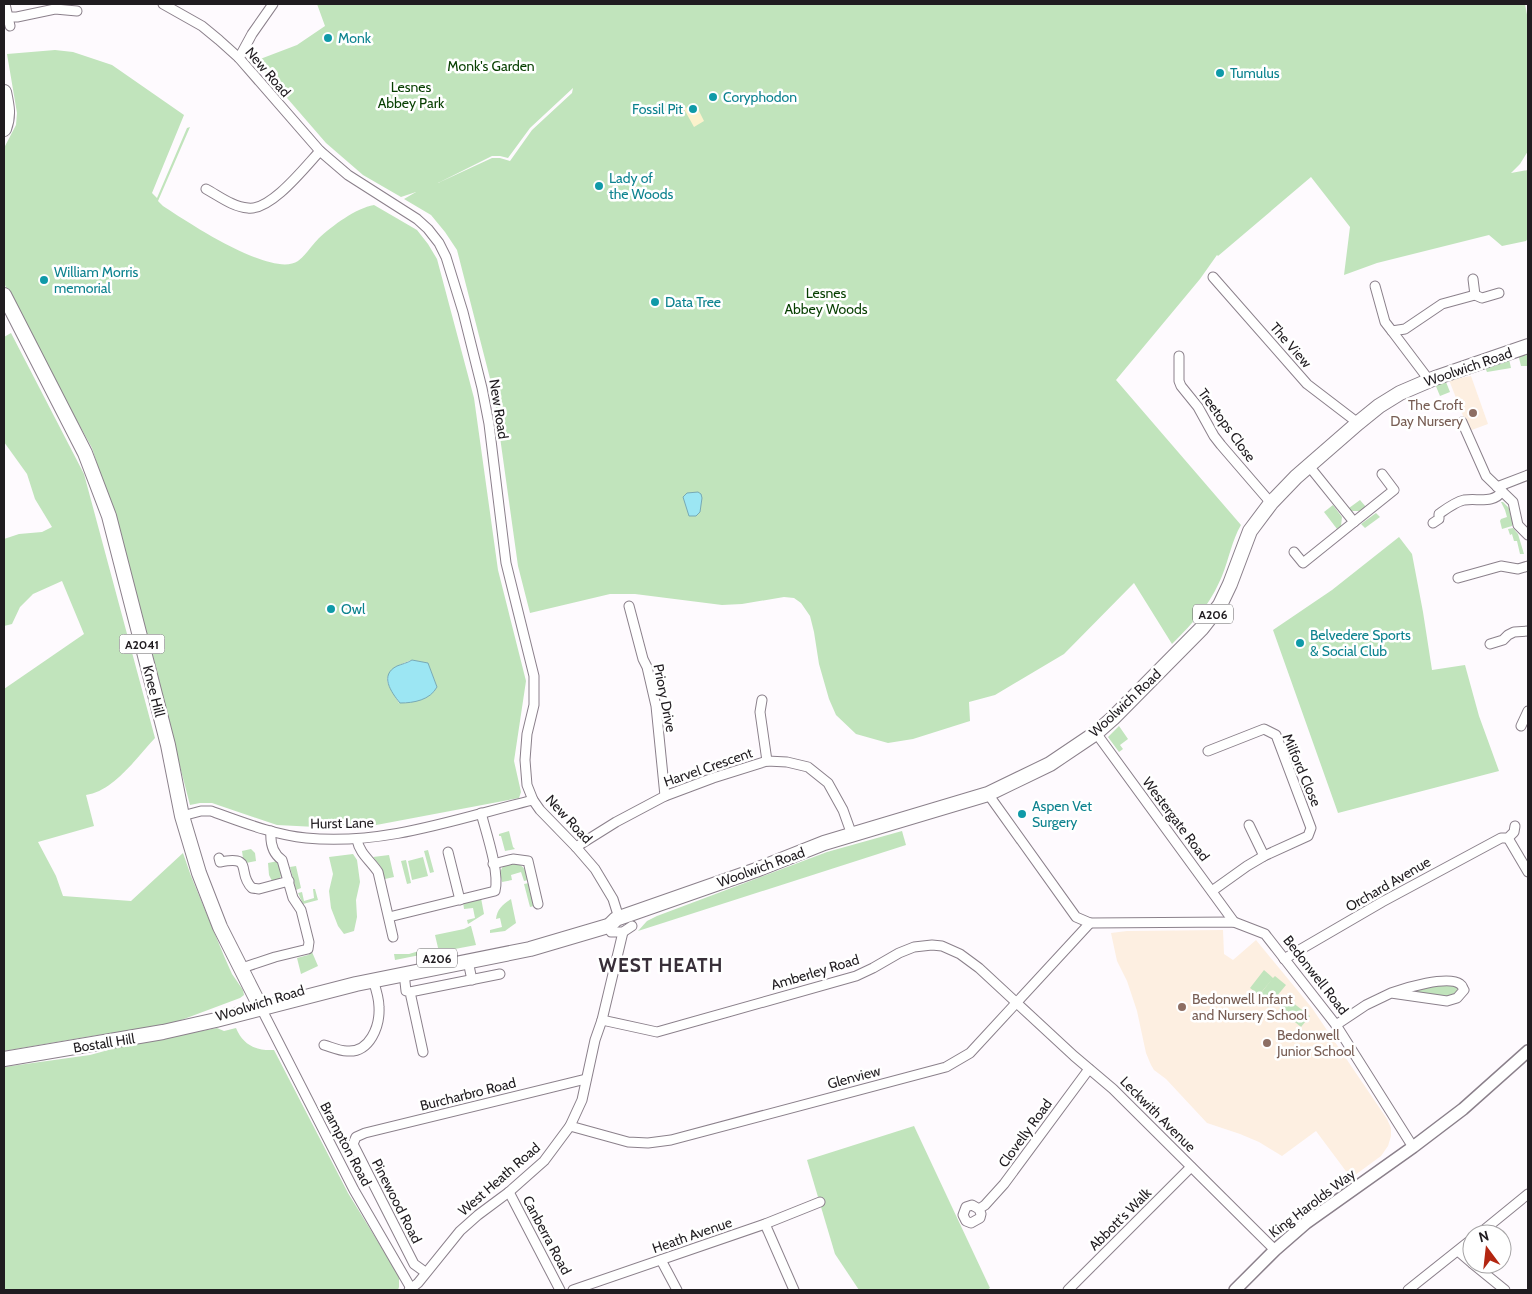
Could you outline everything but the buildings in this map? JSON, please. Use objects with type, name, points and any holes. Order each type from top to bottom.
[{"type":"main road","points":[[4,94],[8,112],[4,129]]},
{"type":"main road","name":"Knee Hill","points":[[4,295],[8,313],[85,454],[110,516],[168,745],[182,816],[199,873],[220,927],[260,1005]]},
{"type":"main road","name":"Woolwich Road","points":[[203,1022],[215,1015],[404,973],[530,949],[608,926],[618,918],[756,870],[824,843],[988,794],[1050,764],[1096,733],[1139,694],[1202,628],[1220,605],[1250,531],[1271,503],[1309,466],[1358,423],[1379,406],[1400,393],[1429,380],[1528,346]]},
{"type":"main road","name":"Woolwich Road","points":[[260,1005],[378,970],[527,940],[608,915],[618,918]]},
{"type":"main road","name":"Bostall Hill","points":[[4,1059],[154,1034],[203,1022]]},
{"type":"street","points":[[5,4],[9,21],[17,17],[56,9],[77,11]]},
{"type":"street","name":"New Road","points":[[163,4],[202,26],[239,58],[320,151],[348,175],[418,219],[439,244],[451,271],[482,388],[489,424],[506,563],[534,676],[534,705],[527,734],[525,760],[527,785],[533,800],[540,810],[576,847],[600,876],[613,899],[618,918]]},
{"type":"street","points":[[239,58],[252,34],[273,4]]},
{"type":"street","points":[[206,189],[237,206],[250,209],[262,206],[274,200],[320,151]]},
{"type":"street","name":"The View","points":[[1213,277],[1307,384],[1358,423]]},
{"type":"street","points":[[1472,279],[1475,295]]},
{"type":"street","points":[[1375,286],[1385,322],[1429,380]]},
{"type":"street","points":[[1392,331],[1405,329],[1442,304],[1475,295],[1482,298],[1499,293]]},
{"type":"street","name":"Treetops Close","points":[[1179,356],[1179,381],[1184,390],[1198,407],[1221,445],[1271,503]]},
{"type":"street","points":[[1462,422],[1486,476],[1513,502],[1518,524],[1528,535]]},
{"type":"street","points":[[1309,466],[1354,522]]},
{"type":"street","points":[[1294,552],[1305,565],[1394,490],[1382,474]]},
{"type":"street","points":[[1500,489],[1528,475]]},
{"type":"street","points":[[1433,523],[1439,519],[1438,514],[1458,502],[1493,500],[1499,496],[1500,489]]},
{"type":"street","points":[[1458,578],[1501,566],[1518,569],[1528,566]]},
{"type":"street","name":"Priory Drive","points":[[629,606],[656,706],[665,796]]},
{"type":"street","points":[[1490,644],[1503,640],[1514,632],[1528,631]]},
{"type":"street","points":[[762,700],[760,712],[767,761]]},
{"type":"street","points":[[1521,726],[1528,711]]},
{"type":"street","name":"Milford Close","points":[[1208,751],[1264,729],[1276,735],[1311,828],[1308,836],[1264,856],[1212,891]]},
{"type":"street","name":"Westergate Road","points":[[1096,733],[1234,922]]},
{"type":"street","name":"Harvel Crescent","points":[[576,847],[616,822],[665,796],[767,761],[787,762],[808,767],[828,783],[844,810],[852,834]]},
{"type":"street","points":[[988,794],[1076,917],[1090,923]]},
{"type":"street","name":"Hurst Lane","points":[[182,816],[212,811],[270,831],[305,838],[357,840],[466,819],[481,813],[533,800]]},
{"type":"street","points":[[388,917],[495,891],[496,884],[493,864],[481,813]]},
{"type":"street","points":[[1249,825],[1264,856]]},
{"type":"street","points":[[1515,826],[1514,832],[1508,838],[1528,872]]},
{"type":"street","points":[[242,968],[308,949],[309,942],[301,910],[293,898],[282,860],[276,856],[273,850],[270,831]]},
{"type":"street","name":"Orchard Avenue","points":[[1284,959],[1390,898],[1501,838],[1508,838]]},
{"type":"street","points":[[357,840],[364,856],[378,872],[393,937]]},
{"type":"street","points":[[448,852],[460,900]]},
{"type":"street","points":[[219,858],[220,862],[238,860],[242,865],[247,882],[252,888],[259,889],[288,881]]},
{"type":"street","points":[[493,864],[513,859],[528,861],[538,904]]},
{"type":"street","name":"Bedonwell Road","points":[[1090,923],[1234,922],[1265,934],[1336,1025],[1413,1147]]},
{"type":"street","name":"Glenview","points":[[570,1126],[628,1142],[648,1143],[671,1140],[946,1067],[970,1053],[1090,923]]},
{"type":"street","points":[[611,932],[623,932],[632,926]]},
{"type":"street","name":"West Heath Road","points":[[411,1290],[460,1231],[544,1161],[570,1126],[582,1100],[595,1040],[602,1020],[623,932]]},
{"type":"street","name":"Amberley Road","points":[[602,1020],[657,1032],[856,976],[907,950],[932,945],[942,946],[960,954],[978,968],[1016,1004]]},
{"type":"street","points":[[468,961],[472,980]]},
{"type":"street","points":[[404,973],[406,990],[415,991],[500,974]]},
{"type":"street","points":[[324,1045],[343,1051],[355,1051],[372,1037],[376,1030],[379,1014],[379,1003],[374,980]]},
{"type":"street","points":[[1336,1025],[1366,1005],[1391,992],[1411,986],[1442,981],[1457,982],[1462,985],[1464,990],[1457,998],[1447,1001],[1391,992]]},
{"type":"street","points":[[415,991],[423,1052]]},
{"type":"street","name":"Leckwith Avenue","points":[[1016,1004],[1088,1069],[1117,1092],[1275,1250]]},
{"type":"street","name":"Brampton Road","points":[[260,1005],[354,1190],[411,1290]]},
{"type":"street","points":[[1413,1147],[1463,1109],[1528,1052]]},
{"type":"street","name":"Clovelly Road","points":[[979,1209],[1004,1184],[1088,1069]]},
{"type":"street","name":"Burcharbro Road","points":[[356,1137],[365,1133],[586,1079]]},
{"type":"street","name":"Pinewood Road","points":[[356,1137],[353,1144],[409,1256],[414,1264],[425,1272]]},
{"type":"street","name":"King Harolds Way","points":[[1235,1290],[1275,1250],[1306,1223],[1413,1147]]},
{"type":"street","name":"Abbott's Walk","points":[[1068,1290],[1191,1167]]},
{"type":"street","name":"Canberra Road","points":[[509,1192],[560,1290]]},
{"type":"street","points":[[1491,1224],[1528,1194]]},
{"type":"street","name":"Heath Avenue","points":[[573,1290],[765,1224],[820,1202]]},
{"type":"street","points":[[765,1224],[794,1290]]},
{"type":"street","points":[[1408,1290],[1462,1248]]},
{"type":"street","points":[[1458,1251],[1462,1254]]},
{"type":"street","points":[[661,1260],[677,1290]]},
{"type":"street","points":[[1486,1274],[1505,1290]]},
{"type":"shaded area","name":"The Croft Day Nursery","points":[[1471,376],[1488,424],[1469,431],[1449,380]]},
{"type":"shaded area","name":"Bedonwell Junior School","points":[[1223,930],[1224,954],[1233,960],[1256,940],[1312,1008],[1387,1119],[1391,1128],[1388,1146],[1381,1156],[1351,1178],[1316,1131],[1282,1156],[1259,1142],[1207,1123],[1151,1065],[1146,1053],[1137,1011],[1127,981],[1117,961],[1111,933],[1127,931]]},
{"type":"green space","name":"Lesnes Abbey Woods","points":[[317,4],[1525,4],[1528,20],[1528,151],[1520,164],[1511,173],[1528,170],[1528,238],[1526,241],[1502,246],[1489,235],[1377,263],[1344,275],[1350,227],[1311,177],[1217,255],[1200,279],[1116,380],[1241,525],[1217,586],[1201,613],[1172,644],[1134,583],[1064,654],[995,695],[969,702],[970,721],[913,739],[888,743],[856,734],[836,715],[829,699],[819,664],[810,616],[801,603],[794,598],[784,597],[742,604],[722,605],[635,594],[610,594],[530,613],[518,566],[494,394],[457,250],[431,215],[404,199],[416,192],[401,197],[363,175],[326,143],[255,61],[297,45],[325,26]],"holes":[[[573,88],[572,93],[532,130],[510,161],[492,158],[438,183],[492,156],[508,158],[530,128]]]},
{"type":"green space","points":[[55,50],[73,52],[112,65],[184,115],[152,193],[157,198],[187,128],[190,127],[158,201],[163,206],[229,246],[269,262],[286,264],[298,261],[319,238],[337,223],[360,210],[374,205],[417,230],[428,244],[437,259],[474,398],[498,570],[526,681],[514,761],[521,792],[519,798],[355,829],[277,825],[212,803],[190,805],[119,532],[92,448],[24,325],[4,283],[4,148],[16,125],[17,113],[7,54]],"holes":[[[411,660],[428,663],[437,687],[426,698],[399,703],[388,684],[387,678],[395,667]]]},
{"type":"green space","points":[[11,333],[84,474],[155,738],[115,780],[106,787],[86,795],[94,826],[38,842],[56,876],[63,896],[131,901],[183,853],[224,956],[244,995],[176,1022],[4,1051],[4,689],[84,634],[62,581],[33,594],[20,607],[12,624],[4,626],[4,539],[19,534],[42,532],[52,527],[35,499],[27,474],[4,442],[4,337]]},
{"type":"green space","points":[[1528,351],[1528,366],[1521,366],[1518,354]]},
{"type":"green space","points":[[1509,359],[1511,368],[1487,372],[1484,365]]},
{"type":"green space","points":[[1446,382],[1450,392],[1440,396],[1435,384]]},
{"type":"green space","points":[[1360,500],[1366,507],[1360,511],[1351,511],[1349,508]]},
{"type":"green space","points":[[1501,502],[1509,508],[1513,524],[1502,529],[1500,521],[1507,517]]},
{"type":"green space","points":[[1333,505],[1342,517],[1341,526],[1337,529],[1324,512]]},
{"type":"green space","points":[[1376,513],[1380,517],[1365,528],[1361,524]]},
{"type":"green space","points":[[1513,528],[1518,534],[1524,554],[1520,554],[1517,541],[1514,541],[1512,534],[1510,535],[1508,529]]},
{"type":"green space","points":[[1399,537],[1412,554],[1432,670],[1465,665],[1479,716],[1499,771],[1338,813],[1273,630],[1332,590]]},
{"type":"green space","points":[[1119,726],[1128,739],[1120,745],[1123,749],[1119,752],[1108,737]]},
{"type":"green space","points":[[1164,803],[1174,816],[1168,820],[1158,806]]},
{"type":"green space","points":[[509,831],[515,849],[505,851],[499,834]]},
{"type":"green space","points":[[902,831],[906,845],[638,931],[647,921],[657,916],[827,852]]},
{"type":"green space","points":[[251,849],[255,853],[256,861],[246,863],[242,851]]},
{"type":"green space","points":[[428,850],[434,872],[430,873],[424,851]]},
{"type":"green space","points":[[353,854],[357,860],[360,882],[356,900],[357,917],[354,931],[344,934],[338,926],[331,908],[329,891],[333,874],[329,857]]},
{"type":"green space","points":[[389,855],[394,877],[385,879],[381,867],[373,857]]},
{"type":"green space","points":[[423,857],[428,876],[412,880],[408,861]]},
{"type":"green space","points":[[406,860],[411,883],[407,884],[401,861]]},
{"type":"green space","points":[[278,861],[283,873],[279,879],[272,881],[269,875],[268,863]]},
{"type":"green space","points":[[514,863],[523,867],[528,880],[524,881],[521,872],[511,875],[512,880],[502,882],[500,872],[503,866]]},
{"type":"green space","points":[[296,866],[301,888],[296,890],[290,867]]},
{"type":"green space","points":[[529,883],[534,906],[530,907],[524,884]]},
{"type":"green space","points":[[313,889],[315,889],[318,900],[303,904],[298,893],[302,892],[304,901],[314,898]]},
{"type":"green space","points":[[481,898],[484,914],[468,924],[467,920],[475,918],[473,908],[464,909],[463,902]]},
{"type":"green space","points":[[511,899],[516,923],[505,931],[490,933],[490,930],[502,927],[500,918],[496,919],[497,915],[501,907]]},
{"type":"green space","points":[[470,926],[476,945],[439,952],[435,935]]},
{"type":"green space","points":[[419,951],[420,955],[395,960],[394,954],[409,954]]},
{"type":"green space","points":[[312,952],[318,966],[301,974],[297,958]]},
{"type":"green space","points":[[1264,970],[1273,978],[1259,995],[1250,988]]},
{"type":"green space","points":[[1275,976],[1286,985],[1268,1007],[1257,998]]},
{"type":"green space","points":[[1435,986],[1455,986],[1458,992],[1448,998],[1406,993]]},
{"type":"green space","points":[[1288,999],[1310,1016],[1301,1027],[1279,1009]]},
{"type":"green space","points":[[217,1028],[224,1031],[236,1028],[242,1039],[251,1046],[274,1050],[348,1193],[399,1276],[398,1290],[4,1290],[4,1067],[90,1055],[123,1046]]},
{"type":"green space","points":[[914,1126],[990,1288],[987,1290],[859,1290],[835,1254],[807,1160]]},
{"type":"sand","name":"Fossil Pit","points":[[695,103],[704,121],[694,127],[684,109]]},
{"type":"water","points":[[698,492],[702,498],[700,512],[696,516],[689,516],[683,497],[687,493]]},
{"type":"water","points":[[412,660],[428,663],[437,687],[426,698],[400,703],[388,684],[389,674],[397,666]]},
{"type":"place","name":"Monk","points":[[328,38]]},
{"type":"place","name":"Tumulus","points":[[1220,73]]},
{"type":"place","name":"Coryphodon","points":[[713,97]]},
{"type":"place","name":"Fossil Pit","points":[[693,109]]},
{"type":"place","name":"Lady of the Woods","points":[[599,186]]},
{"type":"place","name":"William Morris memorial","points":[[44,280]]},
{"type":"place","name":"Data Tree","points":[[655,302]]},
{"type":"place","name":"The Croft Day Nursery","points":[[1473,413]]},
{"type":"place","name":"Owl","points":[[331,609]]},
{"type":"place","name":"Belvedere Sports & Social Club","points":[[1300,643]]},
{"type":"place","name":"Aspen Vet Surgery","points":[[1022,814]]},
{"type":"place","name":"Bedonwell Infant and Nursery School","points":[[1182,1007]]},
{"type":"place","name":"Bedonwell Junior School","points":[[1267,1043]]},
{"type":"district","name":"WEST HEATH","points":[[661,965]]},
{"type":"park label","name":"Monk's Garden","points":[[491,66]]},
{"type":"park label","name":"Lesnes Abbey Park","points":[[411,95]]}]
